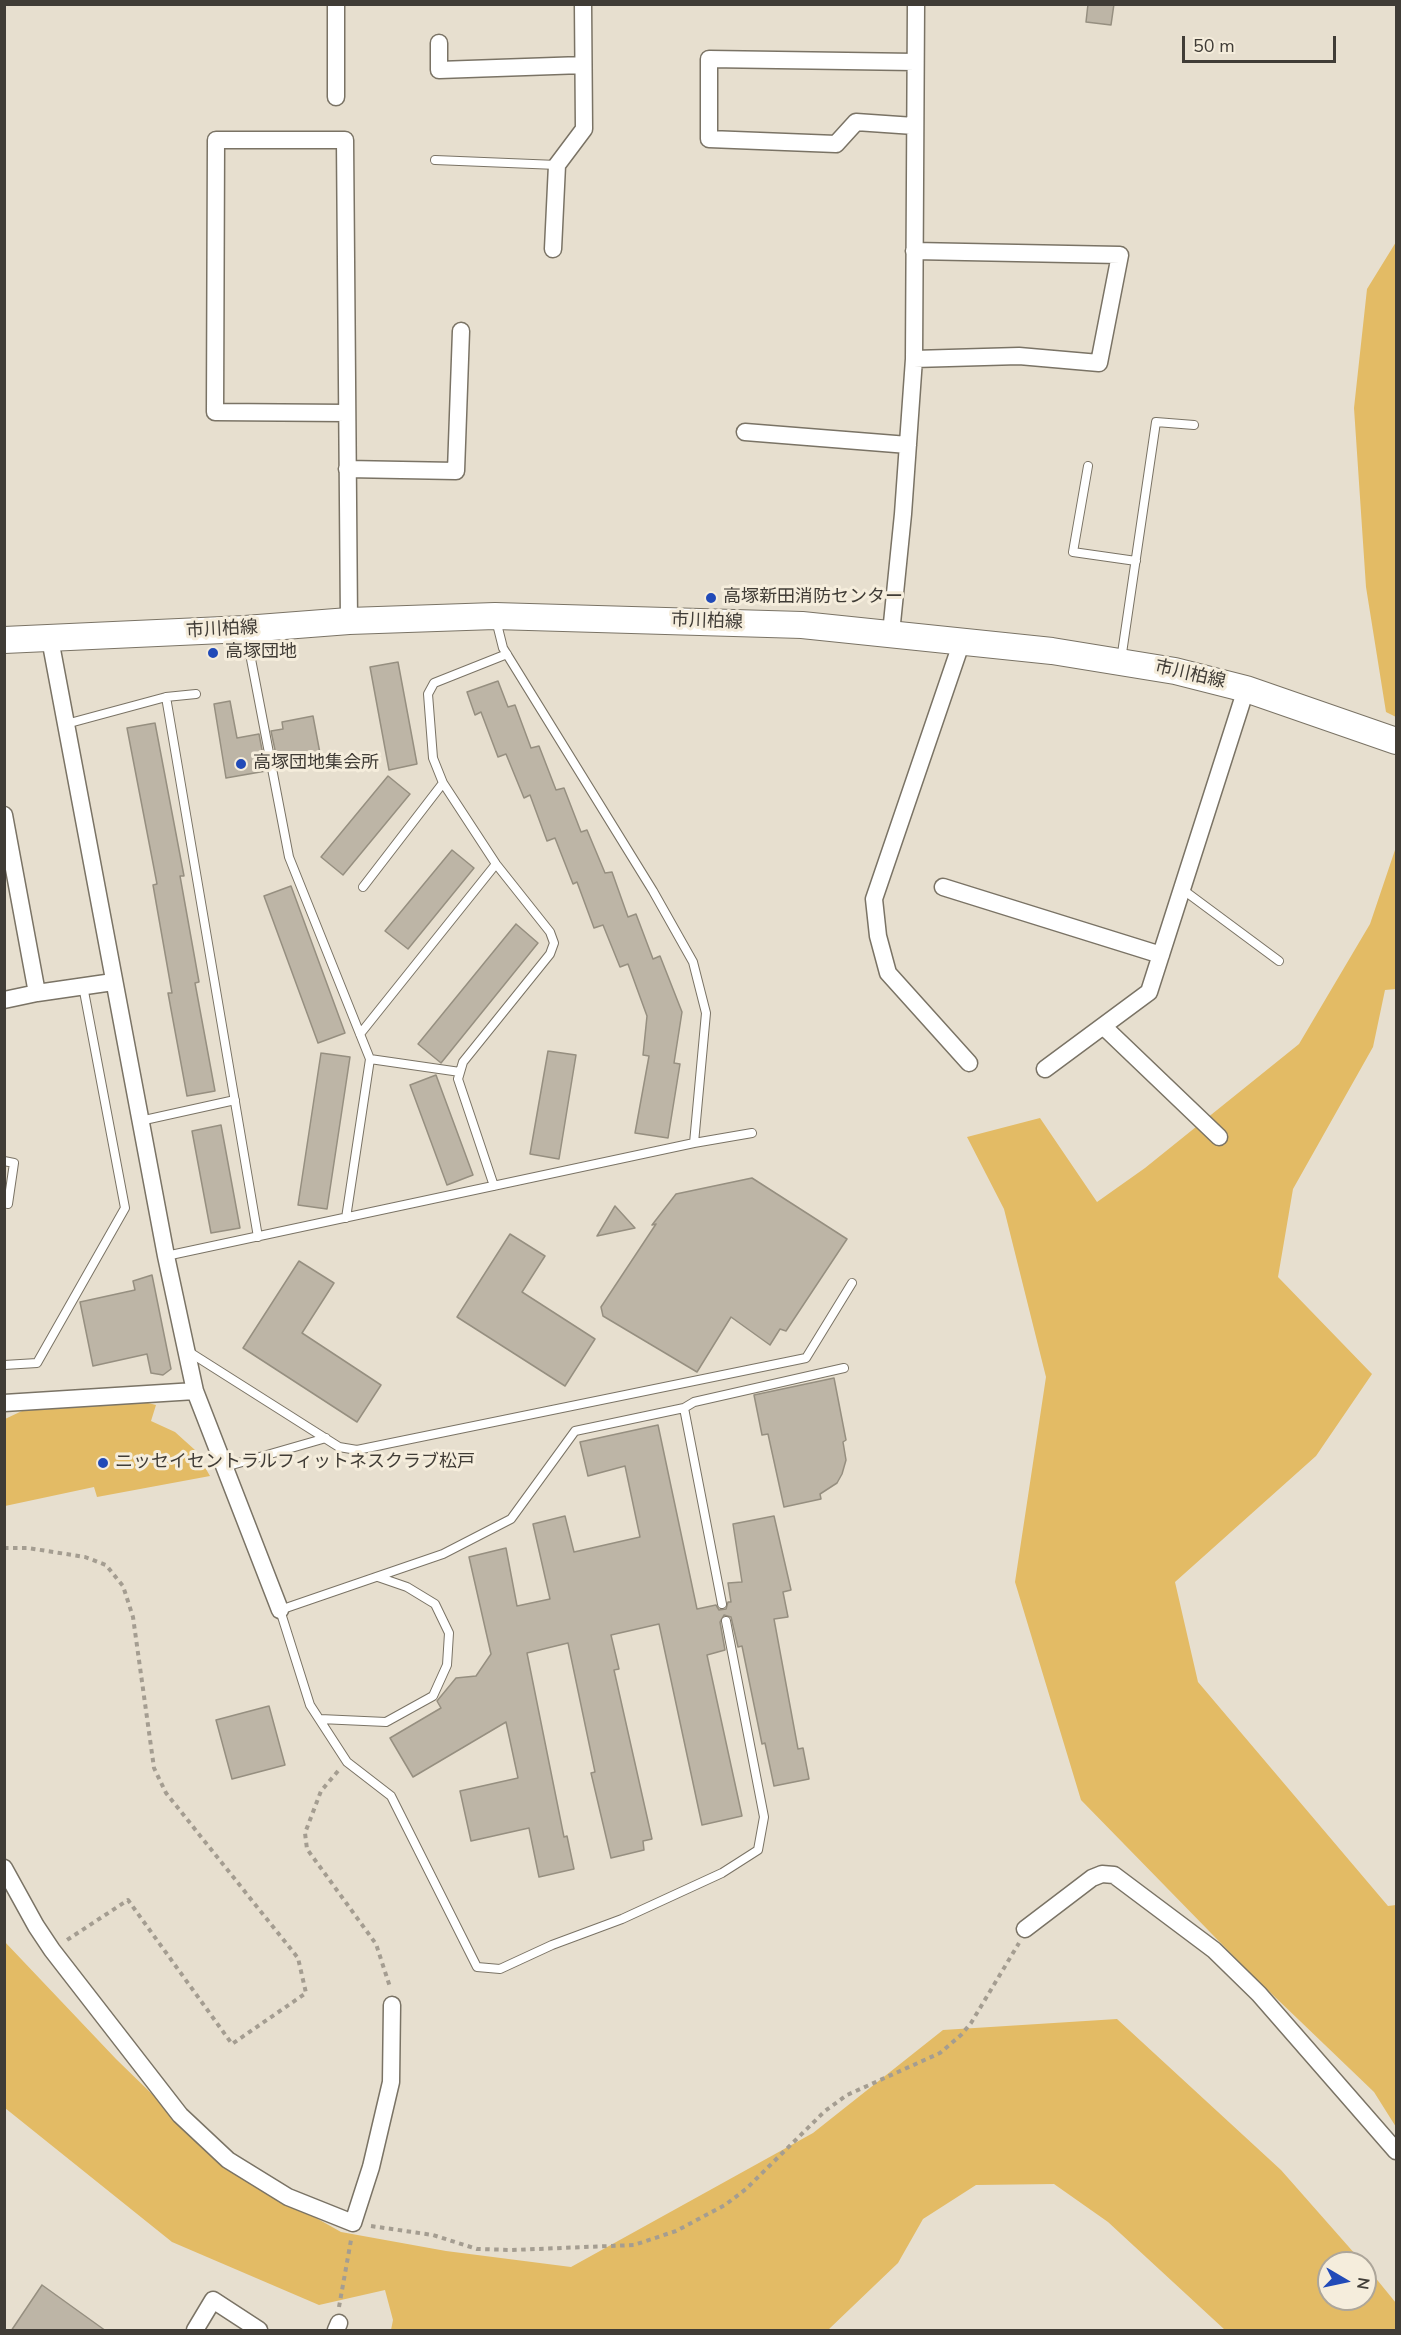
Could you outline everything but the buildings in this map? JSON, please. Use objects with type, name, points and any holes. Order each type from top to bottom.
[{"type":"main road","name":"市川柏線","points":[[4,640],[245,629],[349,621],[495,616],[746,623],[891,633],[1121,660],[1186,673],[1246,689],[1396,741]]},
{"type":"street","points":[[336,4],[336,97]]},
{"type":"street","points":[[553,249],[557,165],[584,129],[583,4]]},
{"type":"street","points":[[891,633],[914,359],[916,4]]},
{"type":"street","points":[[439,43],[439,70],[583,65]]},
{"type":"street","points":[[914,126],[856,122],[836,144],[709,139],[709,59],[915,62]]},
{"type":"street","points":[[347,413],[216,412],[216,140],[345,140],[349,621]]},
{"type":"street","points":[[914,251],[1120,255],[1099,363],[1019,356],[914,359]]},
{"type":"street","points":[[347,469],[456,471],[462,331]]},
{"type":"street","points":[[746,432],[908,445]]},
{"type":"street","points":[[50,639],[113,982],[166,1256],[195,1391],[280,1610]]},
{"type":"street","points":[[962,641],[874,900],[878,936],[888,973],[969,1063]]},
{"type":"street","points":[[1045,1069],[1149,992],[1246,689]]},
{"type":"street","points":[[4,815],[37,993]]},
{"type":"street","points":[[943,887],[1161,955]]},
{"type":"street","points":[[4,1000],[113,982]]},
{"type":"street","points":[[1102,1026],[1219,1137]]},
{"type":"street","points":[[4,1403],[195,1391]]},
{"type":"street","points":[[4,1868],[52,1950],[180,2115],[228,2160],[288,2197],[353,2223],[371,2167],[391,2082],[392,2005]]},
{"type":"street","points":[[1025,1929],[1092,1878],[1102,1874],[1114,1875],[1214,1950],[1251,1987],[1396,2151]]},
{"type":"street","points":[[195,2331],[213,2300],[259,2331]]},
{"type":"lane","points":[[435,160],[557,165]]},
{"type":"lane","points":[[1121,660],[1156,422],[1194,424]]},
{"type":"lane","points":[[1088,466],[1073,552],[1136,561]]},
{"type":"lane","points":[[495,616],[503,648],[653,891],[693,962],[706,1013],[694,1143]]},
{"type":"lane","points":[[245,629],[290,857],[370,1059],[346,1218]]},
{"type":"lane","points":[[494,1186],[459,1079],[460,1072],[463,1062],[550,954],[554,943],[550,932],[496,864],[443,783],[433,758],[428,694],[434,683],[507,654]]},
{"type":"lane","points":[[66,724],[166,697],[196,694]]},
{"type":"lane","points":[[166,697],[258,1237]]},
{"type":"lane","points":[[363,888],[443,783]]},
{"type":"lane","points":[[360,1034],[496,864]]},
{"type":"lane","points":[[1182,889],[1279,961]]},
{"type":"lane","points":[[4,1365],[37,1363],[125,1208],[83,986]]},
{"type":"lane","points":[[370,1059],[460,1072]]},
{"type":"lane","points":[[140,1121],[235,1100]]},
{"type":"lane","points":[[166,1256],[694,1143],[752,1133]]},
{"type":"lane","points":[[4,1161],[14,1163],[8,1204],[4,1203]]},
{"type":"lane","points":[[186,1350],[339,1447],[357,1450],[806,1358],[852,1283]]},
{"type":"lane","points":[[726,1621],[764,1816],[758,1850],[712,1878],[622,1919],[552,1945],[500,1969],[477,1967],[391,1796],[347,1762],[310,1705],[280,1610],[443,1554],[511,1519],[575,1431],[684,1408],[694,1402],[844,1368]]},
{"type":"lane","points":[[684,1408],[722,1604]]},
{"type":"lane","points":[[225,1467],[326,1438]]},
{"type":"lane","points":[[320,1719],[386,1722],[433,1696],[447,1665],[449,1633],[435,1604],[407,1587],[378,1577]]},
{"type":"path","points":[[4,1548],[28,1548],[85,1557],[106,1565],[123,1586],[133,1617],[154,1768],[166,1792],[298,1958],[306,1993],[232,2044],[128,1900],[52,1950]]},
{"type":"path","points":[[347,1762],[321,1791],[305,1833],[307,1849],[376,1944],[390,1985],[392,2005]]},
{"type":"path","points":[[338,2327],[353,2223],[433,2235],[477,2249],[634,2245],[676,2231],[725,2205],[746,2188],[825,2111],[847,2095],[940,2053],[961,2035],[972,2023],[1025,1929]]},
{"type":"shaded area","points":[[1396,242],[1396,717],[1386,712],[1366,587],[1354,408],[1367,289]]},
{"type":"shaded area","points":[[1396,847],[1396,989],[1385,990],[1373,1047],[1293,1189],[1278,1277],[1372,1374],[1316,1456],[1175,1582],[1198,1682],[1388,1906],[1396,1905],[1396,2127],[1374,2092],[1251,1974],[1081,1800],[1015,1582],[1046,1377],[1004,1209],[967,1137],[1040,1118],[1097,1202],[1145,1168],[1299,1044],[1370,924]]},
{"type":"shaded area","name":"ニッセイセントラルフィットネスクラブ松戸","points":[[128,1398],[156,1405],[151,1421],[175,1432],[195,1450],[210,1476],[97,1497],[94,1487],[5,1506],[5,1419],[41,1402]]},
{"type":"shaded area","points":[[4,1941],[116,2059],[229,2169],[341,2232],[446,2251],[571,2267],[813,2133],[943,2030],[1117,2019],[1281,2170],[1352,2251],[1317,2251],[1317,2311],[1377,2311],[1377,2280],[1396,2303],[1396,2330],[1225,2330],[1108,2222],[1054,2184],[976,2185],[923,2219],[898,2263],[828,2330],[391,2330],[393,2320],[385,2290],[319,2305],[172,2242],[5,2108]]},
{"type":"place","name":"高塚新田消防センター","points":[[711,598]]},
{"type":"place","name":"高塚団地","points":[[213,653]]},
{"type":"place","name":"高塚団地集会所","points":[[241,764]]},
{"type":"place","name":"ニッセイセントラルフィットネスクラブ松戸","points":[[103,1463]]}]
